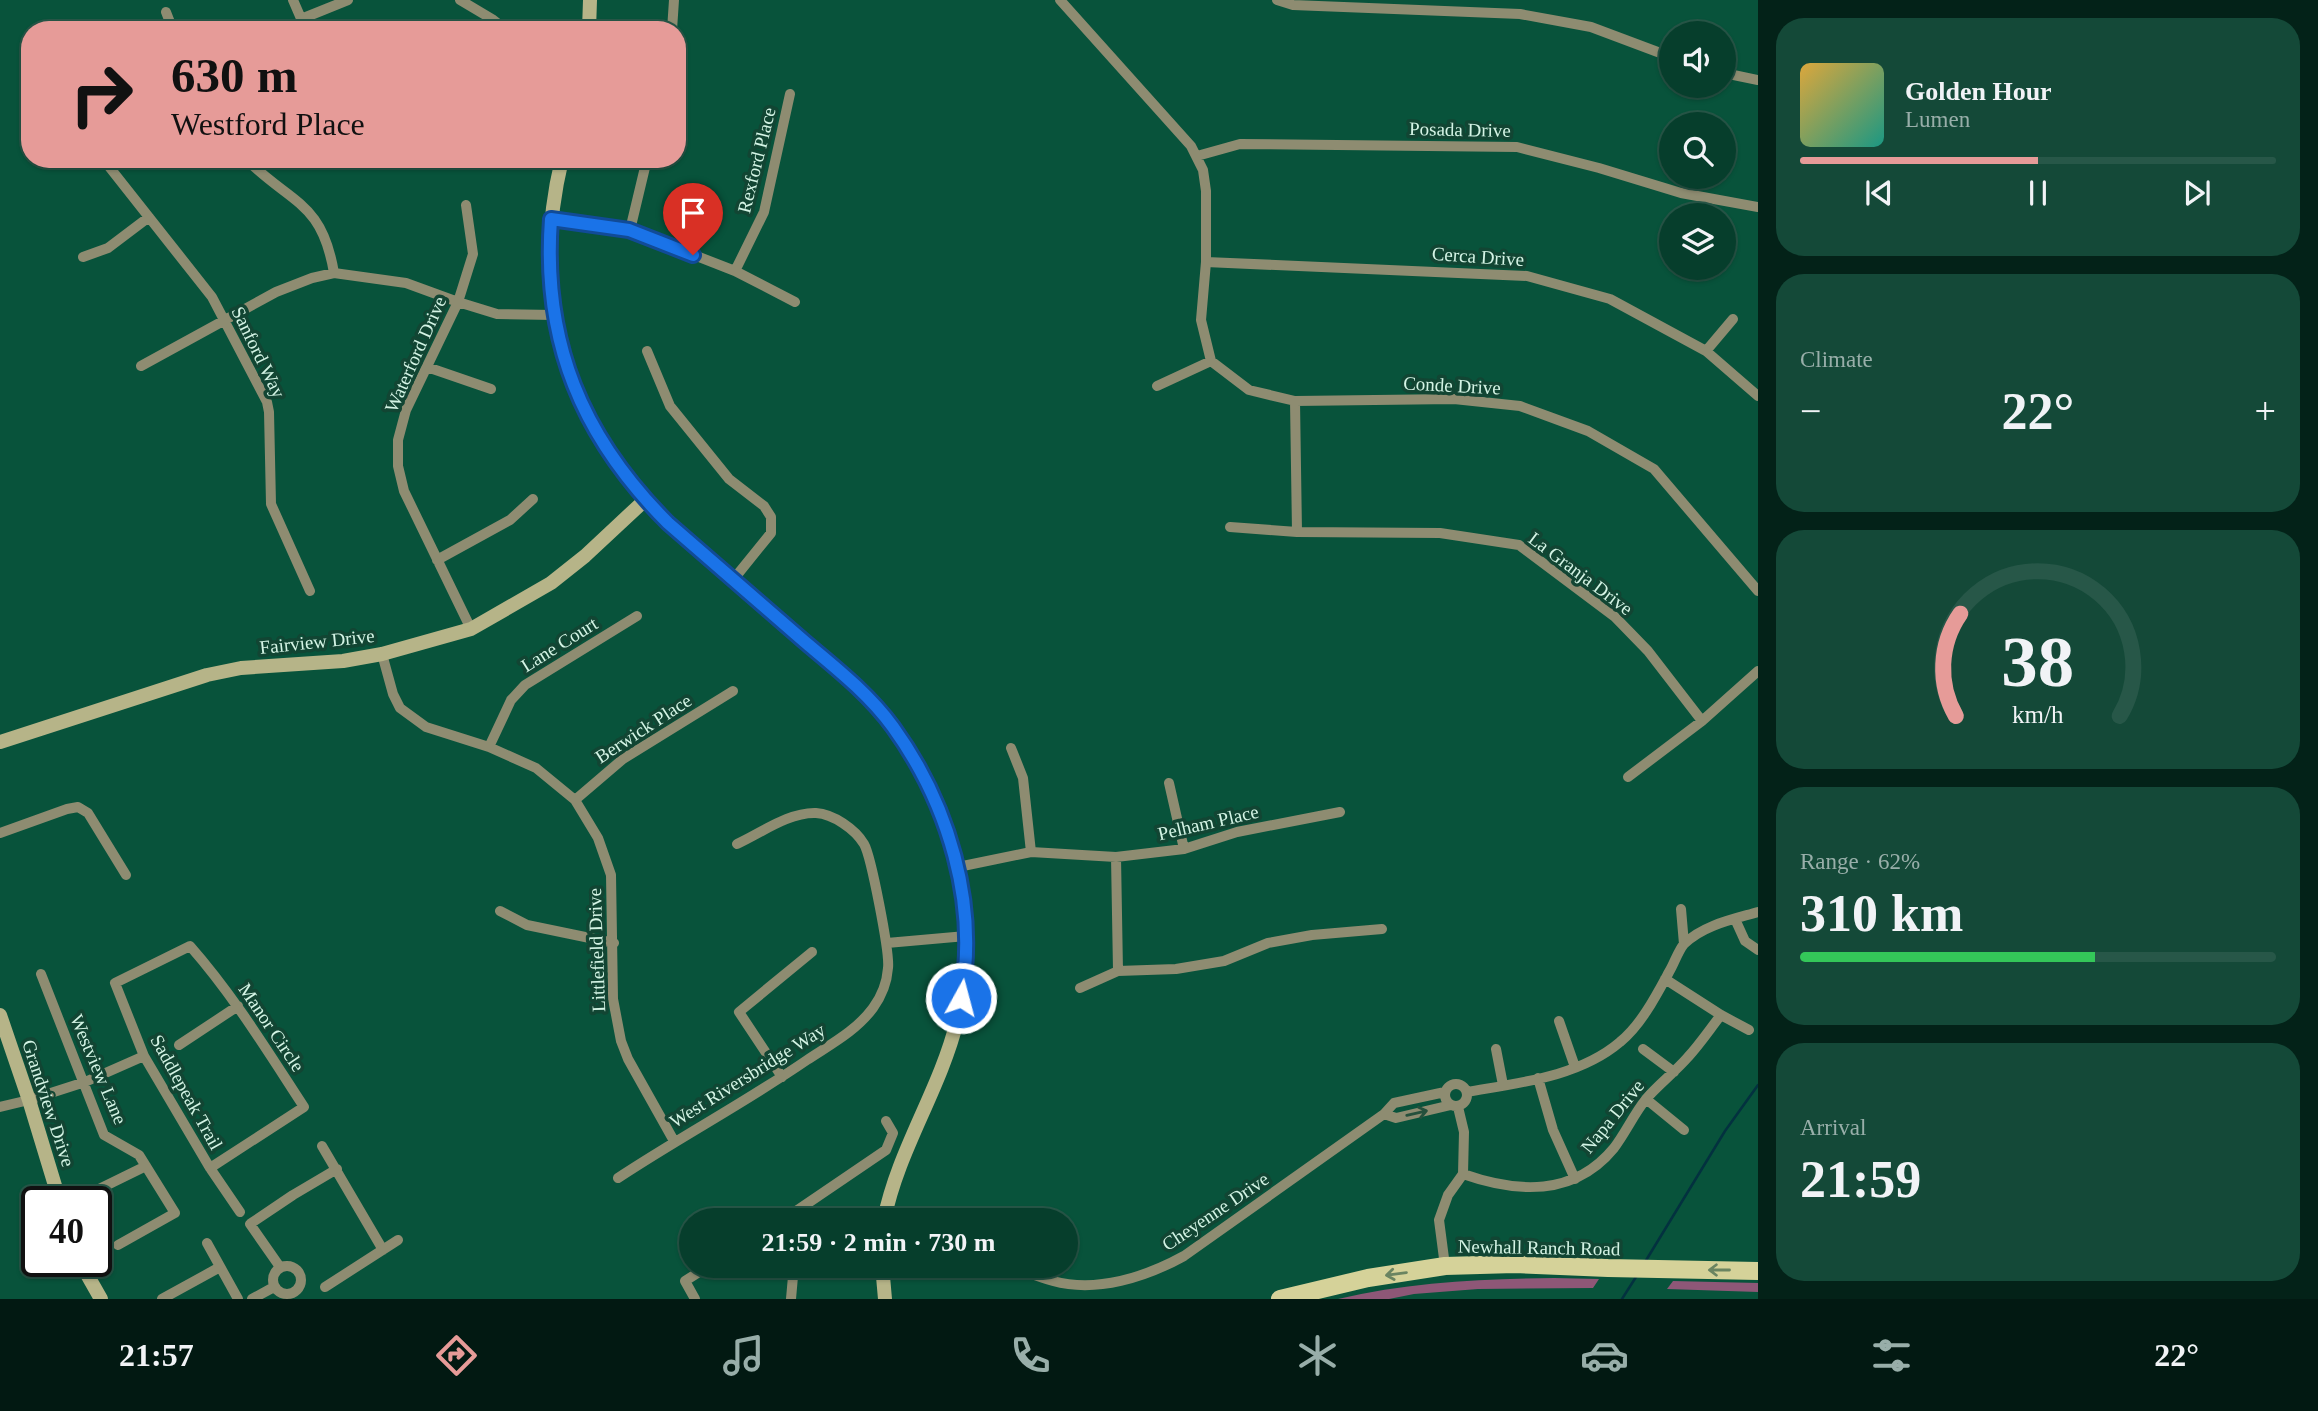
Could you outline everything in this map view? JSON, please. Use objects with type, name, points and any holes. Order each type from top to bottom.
[{"type":"main road","name":"Newhall Ranch Road","points":[[1280,1299],[1368,1278],[1445,1266],[1515,1264],[1758,1271]]},
{"type":"street","points":[[293,0],[301,21]]},
{"type":"street","points":[[310,21],[348,0]]},
{"type":"street","points":[[460,0],[495,21]]},
{"type":"street","points":[[589,21],[590,0]]},
{"type":"street","points":[[673,21],[674,0]]},
{"type":"street","points":[[1060,0],[1191,146],[1203,170],[1206,191],[1206,262],[1201,320],[1211,361],[1157,386]]},
{"type":"street","points":[[1277,0],[1293,5],[1520,14],[1591,27],[1659,52]]},
{"type":"street","points":[[166,12],[170,21]]},
{"type":"street","points":[[1736,75],[1758,80]]},
{"type":"street","name":"Rexford Place","points":[[735,271],[764,212],[790,94]]},
{"type":"street","name":"Posada Drive","points":[[1197,156],[1240,144],[1517,147],[1681,193],[1758,207]]},
{"type":"street","name":"Sanford Way","points":[[110,168],[212,297],[267,402],[271,504],[310,591]]},
{"type":"street","points":[[257,168],[316,218],[330,248],[334,273]]},
{"type":"street","points":[[560,168],[551,219],[549,249],[554,315],[569,375],[603,444],[645,500],[861,690],[893,726],[929,785],[947,830],[958,867],[966,936],[965,977],[948,1054],[903,1157],[886,1208]]},
{"type":"street","points":[[629,230],[645,168]]},
{"type":"street","name":"Waterford Drive","points":[[466,205],[473,254],[458,302],[406,410],[398,440],[398,466],[404,491],[471,629]]},
{"type":"street","points":[[83,257],[108,248],[149,217]]},
{"type":"street","points":[[551,219],[629,230],[735,271],[795,302]]},
{"type":"street","name":"Cerca Drive","points":[[1206,262],[1527,276],[1610,299],[1706,351],[1758,396]]},
{"type":"street","points":[[141,366],[276,292],[334,273],[406,283],[497,314],[554,315]]},
{"type":"street","points":[[1706,351],[1732,319]]},
{"type":"street","points":[[647,351],[670,407],[729,479],[764,506],[771,517],[771,533],[733,580]]},
{"type":"street","name":"Conde Drive","points":[[1211,361],[1249,390],[1295,401],[1454,399],[1520,406],[1588,431],[1654,469],[1758,591]]},
{"type":"street","points":[[427,367],[491,389]]},
{"type":"street","points":[[1295,401],[1297,532]]},
{"type":"street","points":[[437,560],[510,520],[533,499]]},
{"type":"street","name":"Fairview Drive","points":[[0,742],[216,673],[241,668],[343,661],[382,654],[471,629],[551,583],[585,556],[645,500]]},
{"type":"street","name":"La Granja Drive","points":[[1230,527],[1297,532],[1440,533],[1519,545],[1615,617],[1648,652],[1702,721]]},
{"type":"street","name":"Lane Court","points":[[489,747],[511,700],[525,685],[637,616]]},
{"type":"street","name":"Littlefield Drive","points":[[382,654],[393,694],[400,708],[426,727],[489,747],[536,768],[575,800],[598,838],[611,875],[613,999],[621,1041],[628,1059],[674,1141]]},
{"type":"street","points":[[1628,777],[1702,721],[1758,671]]},
{"type":"street","name":"Berwick Place","points":[[575,800],[623,759],[733,691]]},
{"type":"street","points":[[1011,748],[1023,778],[1031,852]]},
{"type":"street","points":[[1169,783],[1184,849]]},
{"type":"street","points":[[0,833],[78,807],[88,813],[127,875]]},
{"type":"street","name":"Pelham Place","points":[[958,867],[1031,852],[1116,857],[1184,849],[1237,832],[1340,812]]},
{"type":"street","points":[[737,844],[793,817],[817,813],[834,819],[853,830],[865,845],[887,943],[966,936]]},
{"type":"street","points":[[1116,857],[1118,971]]},
{"type":"street","points":[[1681,909],[1684,944]]},
{"type":"street","points":[[500,911],[527,925],[614,943]]},
{"type":"street","points":[[1467,1092],[1575,1068],[1620,1042],[1646,1011],[1684,944],[1709,928],[1758,912]]},
{"type":"street","points":[[1735,919],[1745,941],[1758,950]]},
{"type":"street","points":[[1080,988],[1118,971],[1177,970],[1224,961],[1268,943],[1312,935],[1382,929]]},
{"type":"street","name":"West Riversbridge Way","points":[[618,1178],[674,1141],[782,1077],[858,1026],[875,1006],[883,991],[889,967],[887,943]]},
{"type":"street","name":"Manor Circle","points":[[115,983],[190,946],[238,1006],[304,1107],[209,1168]]},
{"type":"street","points":[[782,1077],[739,1012],[812,953]]},
{"type":"street","name":"Westview Lane","points":[[41,974],[104,1135],[139,1155],[175,1213],[118,1245]]},
{"type":"street","points":[[1665,979],[1749,1030]]},
{"type":"street","name":"Saddlepeak Trail","points":[[115,983],[144,1056],[209,1168],[240,1212]]},
{"type":"street","points":[[179,1045],[238,1006]]},
{"type":"street","name":"Grandview Drive","points":[[0,1015],[55,1186]]},
{"type":"street","name":"Napa Drive","points":[[1463,1174],[1508,1187],[1552,1186],[1575,1179],[1597,1167],[1615,1147],[1646,1099],[1689,1057],[1721,1015]]},
{"type":"street","points":[[1559,1021],[1575,1068]]},
{"type":"street","points":[[1496,1049],[1503,1085]]},
{"type":"street","points":[[1643,1049],[1674,1072]]},
{"type":"street","points":[[0,1107],[85,1082],[144,1056]]},
{"type":"street","points":[[1538,1078],[1553,1130],[1575,1179]]},
{"type":"street","points":[[1384,1114],[1396,1118],[1454,1106],[1467,1100],[1467,1092],[1463,1086],[1457,1084],[1450,1086],[1446,1092],[1446,1099],[1454,1106],[1464,1132],[1463,1174],[1448,1195],[1439,1220],[1445,1266]]},
{"type":"street","name":"Cheyenne Drive","points":[[1044,1278],[1056,1282],[1094,1285],[1158,1270],[1184,1256],[1384,1114],[1394,1103],[1446,1092]]},
{"type":"street","points":[[1646,1099],[1684,1130]]},
{"type":"street","points":[[800,1208],[886,1150],[893,1133],[886,1121]]},
{"type":"street","points":[[322,1146],[383,1250]]},
{"type":"street","points":[[105,1186],[146,1166]]},
{"type":"street","points":[[280,1267],[250,1224],[337,1169]]},
{"type":"street","points":[[325,1287],[398,1240]]},
{"type":"street","points":[[207,1243],[238,1299]]},
{"type":"street","points":[[289,1266],[299,1273],[300,1282],[296,1290],[285,1294],[274,1287],[272,1278],[280,1267],[289,1266]]},
{"type":"street","points":[[162,1299],[220,1267]]},
{"type":"street","points":[[89,1277],[102,1299]]},
{"type":"street","points":[[690,1278],[685,1281],[695,1299]]},
{"type":"street","points":[[791,1299],[793,1278]]},
{"type":"street","points":[[883,1278],[884,1299]]},
{"type":"street","points":[[251,1299],[274,1287]]},
{"type":"street","points":[[296,1290],[305,1299]]},
{"type":"shaded area","points":[[1599,1279],[1593,1288],[1478,1289],[1414,1294],[1389,1299],[1338,1299],[1446,1282]]},
{"type":"shaded area","points":[[1673,1281],[1758,1283],[1758,1292],[1667,1289]]},
{"type":"waterway","points":[[1645,1262],[1725,1131],[1758,1085]]},
{"type":"waterway","points":[[1622,1299],[1636,1277]]},
{"type":"route","points":[[693,255],[629,230],[551,219],[549,249],[554,315],[569,375],[603,444],[645,500],[861,690],[893,726],[929,785],[958,867],[966,936],[965,977],[961,998]]}]
